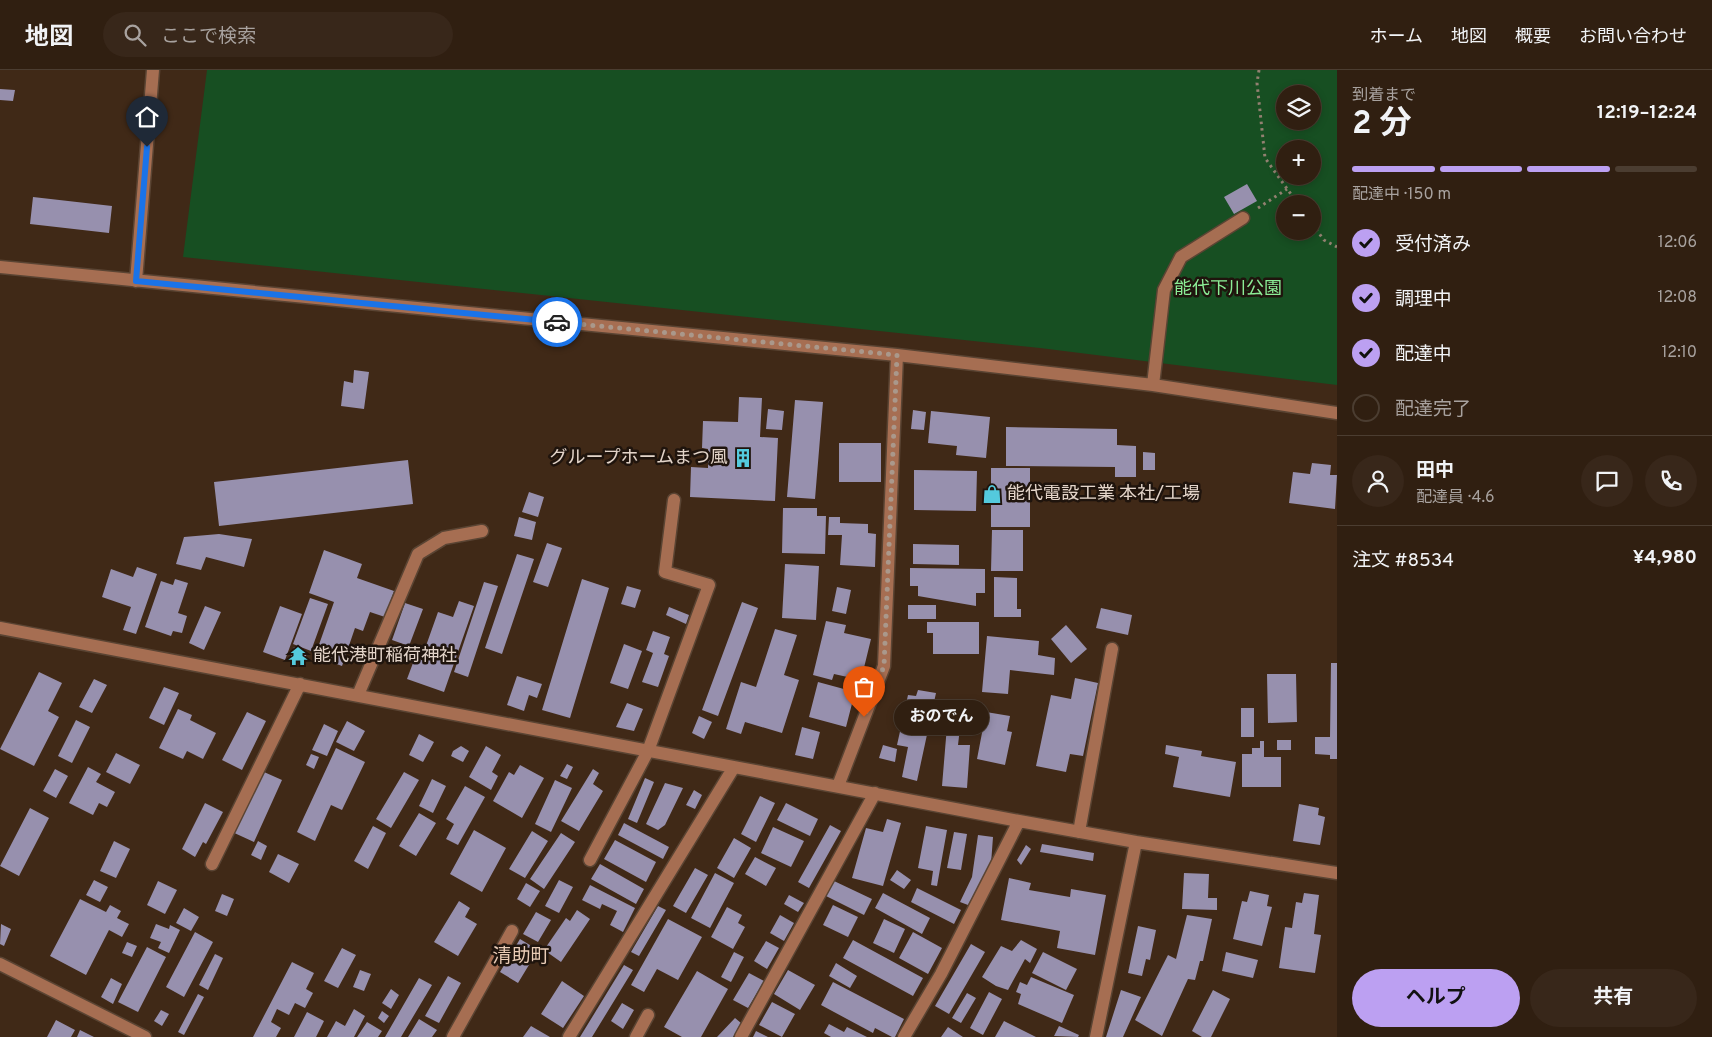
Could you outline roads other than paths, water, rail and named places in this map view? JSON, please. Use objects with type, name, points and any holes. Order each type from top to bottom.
[{"type":"street","points":[[136,281],[153,70]]},
{"type":"street","points":[[1153,385],[1164,290],[1181,258],[1243,218]]},
{"type":"street","points":[[0,267],[897,355],[1153,385],[1337,413]]},
{"type":"street","points":[[838,786],[884,666],[897,355]]},
{"type":"street","points":[[590,860],[648,751],[709,585],[665,572],[674,500]]},
{"type":"street","points":[[358,695],[418,554],[444,538],[482,531]]},
{"type":"street","points":[[0,628],[1079,832],[1337,873]]},
{"type":"street","points":[[1079,832],[1112,648]]},
{"type":"street","points":[[212,864],[300,684]]},
{"type":"street","points":[[569,1037],[734,767]]},
{"type":"street","points":[[741,1037],[875,793]]},
{"type":"street","points":[[904,1037],[941,974],[1019,821]]},
{"type":"street","points":[[1096,1037],[1136,842]]},
{"type":"street","points":[[452,1037],[512,931]]},
{"type":"street","points":[[0,964],[145,1037]]},
{"type":"street","points":[[636,1037],[648,1015]]},
{"type":"place","name":"グループホームまつ風","points":[[743,458]]},
{"type":"place","name":"能代電設工業 本社/工場","points":[[992,494]]},
{"type":"place","name":"能代港町稲荷神社","points":[[298,656]]},
{"type":"place","name":"おのでん","points":[[864,717]]},
{"type":"district","name":"清助町","points":[[521,957]]},
{"type":"park label","name":"能代下川公園","points":[[1228,289]]}]
